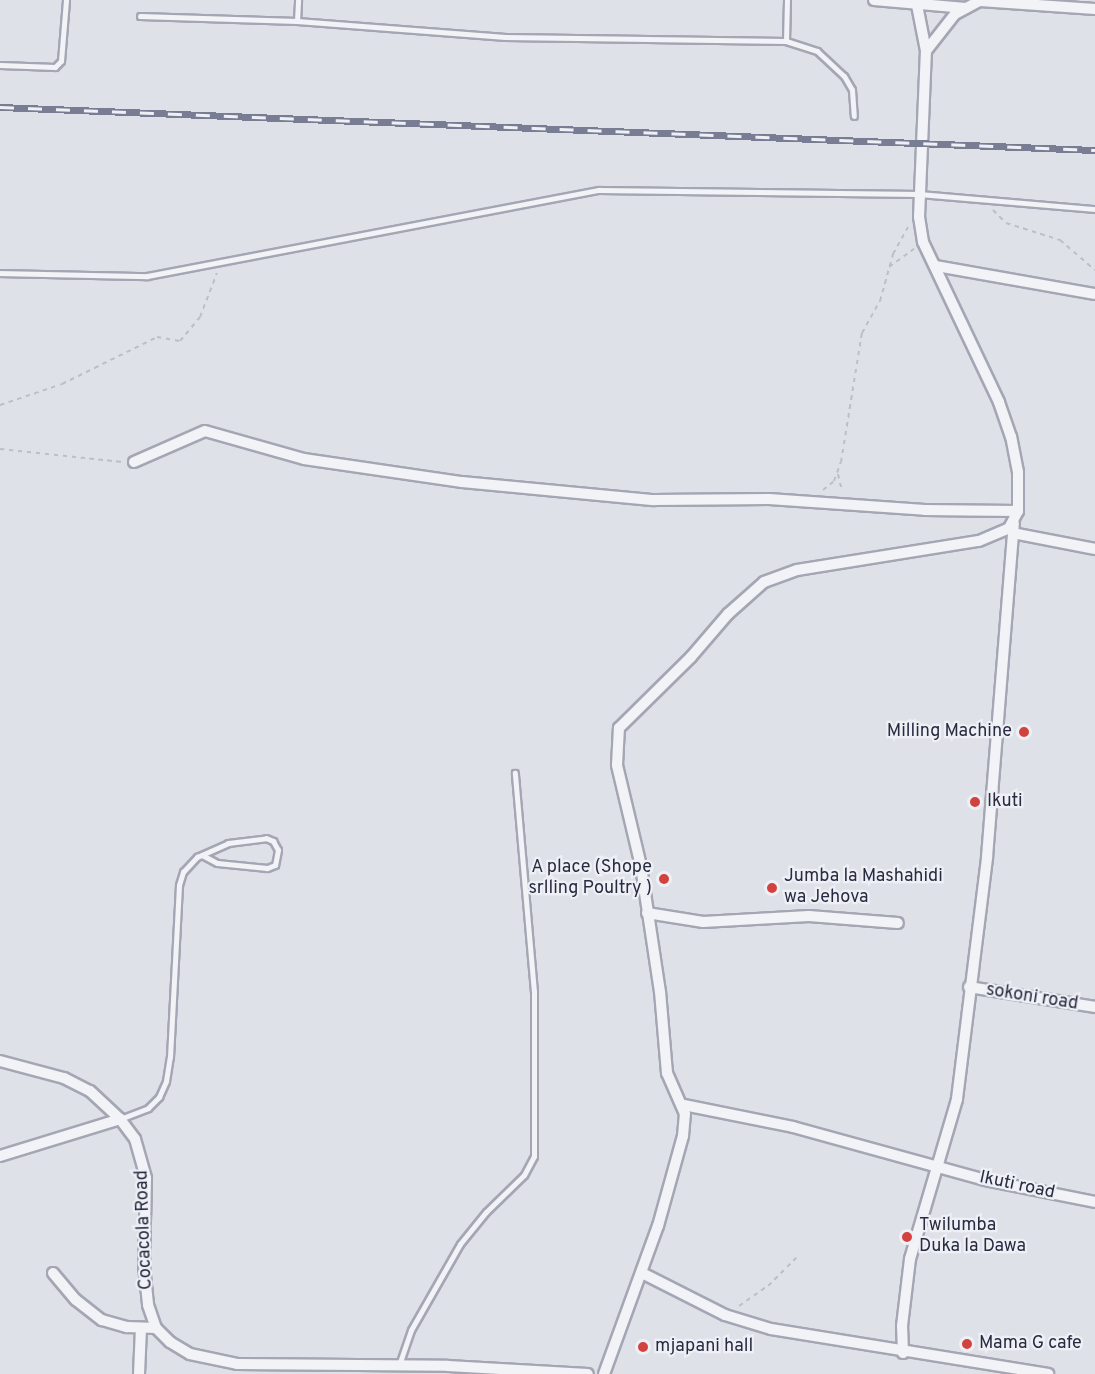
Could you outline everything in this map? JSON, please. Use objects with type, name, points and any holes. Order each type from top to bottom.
[{"type":"street","points":[[874,0],[966,8]]},
{"type":"street","points":[[926,51],[946,22],[980,0],[1095,9]]},
{"type":"street","points":[[903,1353],[902,1326],[910,1259],[939,1168],[957,1099],[997,756],[1013,528],[1018,511],[1018,472],[1011,437],[936,266],[923,242],[919,217],[919,194],[926,51],[917,5]]},
{"type":"street","points":[[936,266],[1095,294]]},
{"type":"street","points":[[134,462],[205,431],[304,459],[389,474],[654,500],[769,499],[849,506],[1018,511]]},
{"type":"street","points":[[604,1374],[642,1273],[682,1136],[684,1105],[667,1073],[660,985],[641,866],[616,765],[617,735],[625,719],[678,671],[728,614],[764,582],[797,570],[979,541],[1000,535],[1013,528],[1095,549]]},
{"type":"street","points":[[647,913],[703,922],[809,916],[898,923]]},
{"type":"street","name":"sokoni road","points":[[969,987],[1095,1007]]},
{"type":"street","name":"Cocacola Road","points":[[0,1061],[64,1078],[90,1091],[120,1119],[135,1139],[146,1178],[145,1287],[156,1328]]},
{"type":"street","name":"Ikuti road","points":[[684,1105],[793,1127],[939,1168],[1095,1202]]},
{"type":"street","points":[[0,1156],[120,1119]]},
{"type":"street","points":[[53,1273],[76,1300],[102,1320],[141,1328],[156,1328],[170,1342],[211,1360],[294,1370],[399,1366],[588,1374]]},
{"type":"street","points":[[642,1273],[723,1314],[806,1337],[1048,1374]]},
{"type":"street","points":[[139,1374],[141,1328]]},
{"type":"lane","points":[[0,65],[55,67],[61,61],[66,0]]},
{"type":"lane","points":[[297,21],[298,0]]},
{"type":"lane","points":[[786,41],[787,0]]},
{"type":"lane","points":[[140,16],[297,21],[505,37],[786,41],[817,51],[844,76],[852,90],[854,116]]},
{"type":"lane","points":[[0,273],[147,276],[599,190],[919,194],[1095,209]]},
{"type":"lane","points":[[399,1366],[411,1330],[460,1244],[486,1212],[524,1175],[534,1156],[534,992],[515,773]]},
{"type":"lane","points":[[120,1119],[148,1108],[159,1097],[166,1082],[170,1057],[178,885],[191,862],[202,855],[248,839],[266,838],[273,841],[278,850],[274,865],[267,868],[217,863],[202,855]]},
{"type":"path","points":[[986,200],[1006,224],[1060,240],[1095,270]]},
{"type":"path","points":[[849,506],[838,474],[859,343],[880,301],[903,230],[919,217]]},
{"type":"path","points":[[890,267],[923,242]]},
{"type":"path","points":[[0,405],[62,384],[157,337],[180,340],[200,317],[216,276],[230,260]]},
{"type":"path","points":[[0,449],[134,462]]},
{"type":"path","points":[[821,491],[838,474]]},
{"type":"path","points":[[723,1314],[758,1294],[796,1258]]},
{"type":"railway","points":[[0,107],[1095,150]]},
{"type":"place","name":"Milling Machine","points":[[1024,732]]},
{"type":"place","name":"Ikuti","points":[[975,802]]},
{"type":"place","name":"A place (Shope srlling Poultry )","points":[[664,879]]},
{"type":"place","name":"Jumba la Mashahidi wa Jehova","points":[[772,888]]},
{"type":"place","name":"Twilumba Duka la Dawa","points":[[907,1237]]},
{"type":"place","name":"Mama G cafe","points":[[967,1344]]},
{"type":"place","name":"mjapani hall","points":[[643,1347]]}]
